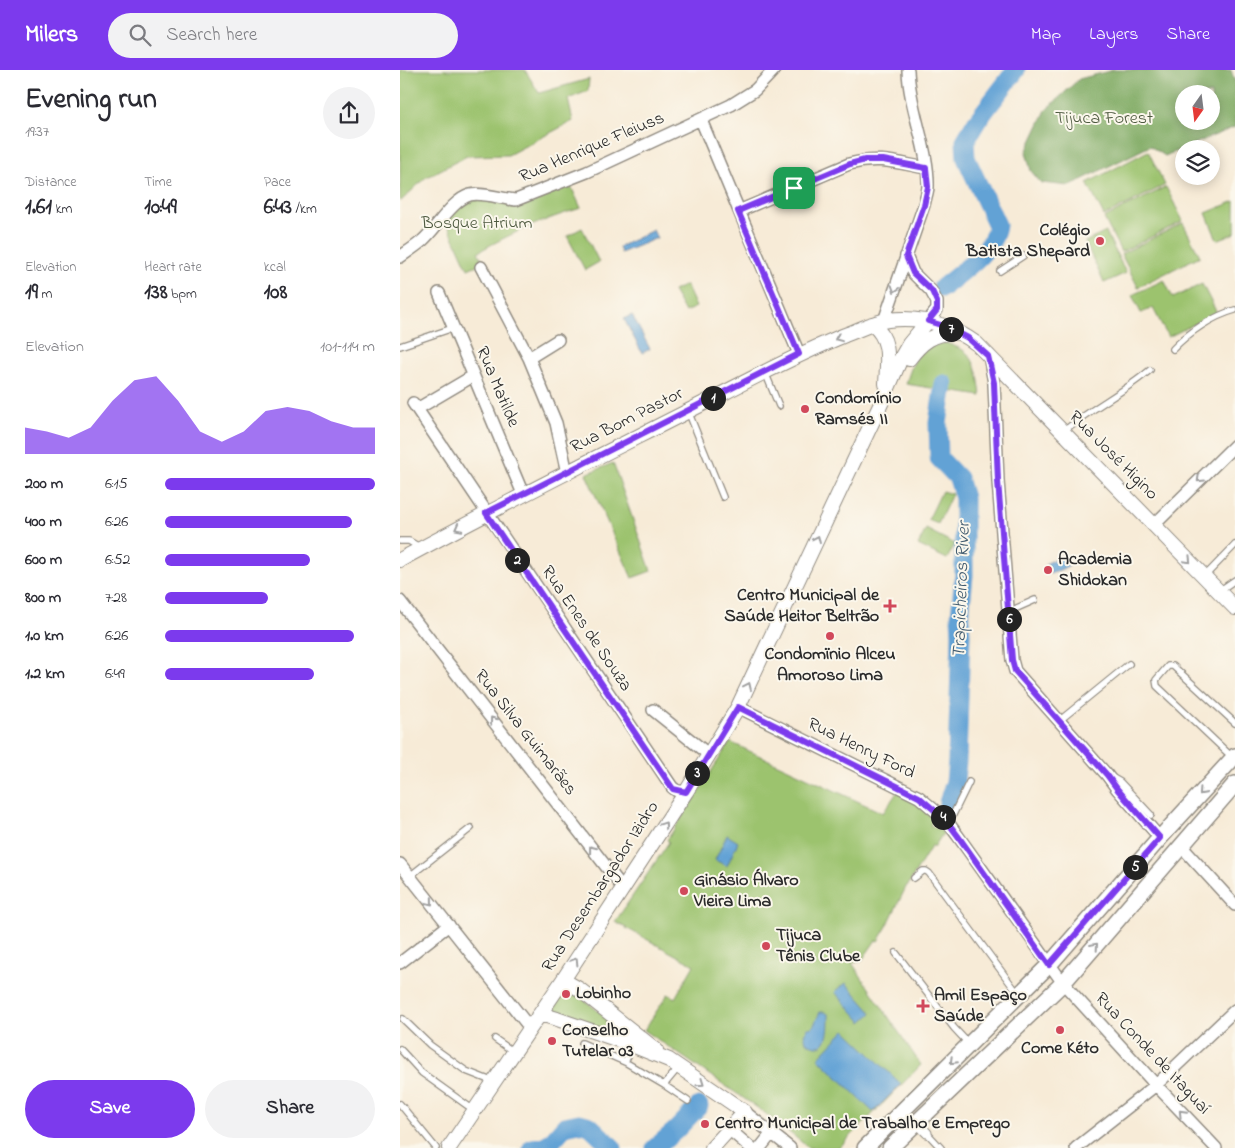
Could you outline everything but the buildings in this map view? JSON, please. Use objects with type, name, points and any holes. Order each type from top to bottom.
[{"type":"main road","points":[[865,1148],[1049,965],[1234,757]]},
{"type":"main road","points":[[890,1148],[1063,983],[1235,784]]},
{"type":"street","name":"Rua Henrique Fleiuss","points":[[400,257],[422,241],[452,208],[468,195],[516,200],[587,172],[731,105],[755,90],[774,70]]},
{"type":"street","points":[[885,395],[886,346],[878,322],[906,256],[924,205],[928,187],[926,168],[909,86],[908,70]]},
{"type":"street","points":[[701,120],[799,354]]},
{"type":"street","points":[[738,211],[850,164],[865,160],[883,160],[926,168]]},
{"type":"street","points":[[906,256],[913,273],[932,291],[937,302],[937,310],[928,321]]},
{"type":"street","points":[[481,267],[529,358],[556,423],[567,472]]},
{"type":"street","name":"Rua Matilde","points":[[439,293],[523,494]]},
{"type":"street","name":"Rua Bom Pastor","points":[[400,560],[486,513],[799,354],[878,322],[911,319],[928,321],[962,334]]},
{"type":"street","name":"Rua Desembargador Izidro","points":[[449,1148],[563,980],[622,887],[686,792],[738,707],[905,351],[928,321]]},
{"type":"street","name":"Rua Desembargador Izidro","points":[[885,395],[916,349],[928,339],[947,333],[962,334]]},
{"type":"street","name":"Rua José Higino","points":[[962,334],[977,344],[1235,608]]},
{"type":"street","points":[[529,358],[558,340]]},
{"type":"street","points":[[988,356],[994,383],[998,481],[1012,660],[1015,671],[1160,838]]},
{"type":"street","name":"Rua Enes de Souza","points":[[473,376],[415,406],[672,787],[675,790],[686,792]]},
{"type":"street","points":[[1154,525],[1235,445]]},
{"type":"street","name":"Rua Silva Guimarães","points":[[400,601],[622,887]]},
{"type":"street","name":"Rua Henry Ford","points":[[738,707],[919,797],[930,805],[949,824],[1063,983]]},
{"type":"street","points":[[653,710],[708,754]]},
{"type":"street","points":[[1182,847],[1235,905]]},
{"type":"street","points":[[400,864],[449,925],[534,1022],[546,1016],[557,1019],[633,1045],[674,1064]]},
{"type":"street","points":[[400,964],[449,925]]},
{"type":"street","points":[[563,980],[580,989],[674,1064],[745,1112],[763,1145]]},
{"type":"street","name":"Rua Conde de Itaguaí","points":[[1063,983],[1216,1148]]},
{"type":"street","points":[[1076,1148],[1156,1085],[1235,1010]]},
{"type":"street","points":[[712,1148],[745,1112]]},
{"type":"street","points":[[916,1122],[927,1133]]},
{"type":"street","points":[[730,1130],[763,1145],[790,1148]]},
{"type":"lane","points":[[1000,272],[1023,256]]},
{"type":"lane","points":[[1173,348],[1200,327],[1235,310]]},
{"type":"lane","points":[[400,346],[453,328]]},
{"type":"lane","points":[[1063,433],[1106,400],[1138,380],[1150,370]]},
{"type":"lane","points":[[765,372],[779,406]]},
{"type":"lane","points":[[688,411],[724,497]]},
{"type":"lane","points":[[400,541],[409,541],[421,548]]},
{"type":"lane","points":[[1204,577],[1235,545]]},
{"type":"lane","points":[[1218,591],[1235,580]]},
{"type":"lane","points":[[1008,612],[1036,600]]},
{"type":"lane","points":[[1058,722],[1129,664]]},
{"type":"lane","points":[[1234,757],[1157,686],[1156,680],[1168,666],[1173,666],[1235,723]]},
{"type":"lane","points":[[1107,775],[1120,782],[1151,815]]},
{"type":"lane","points":[[949,824],[968,782]]},
{"type":"lane","points":[[410,876],[471,828]]},
{"type":"lane","points":[[914,878],[926,870],[929,873],[1019,995]]},
{"type":"lane","points":[[896,953],[954,1028],[970,1044]]},
{"type":"lane","points":[[403,1019],[436,1049],[466,1071],[494,1082]]},
{"type":"lane","points":[[495,1040],[514,1052]]},
{"type":"lane","points":[[582,1043],[625,1062],[688,1101]]},
{"type":"lane","points":[[625,1062],[633,1045]]},
{"type":"lane","points":[[400,1049],[422,1073],[475,1110]]},
{"type":"lane","points":[[664,1085],[674,1064]]},
{"type":"lane","points":[[400,1104],[436,1148]]},
{"type":"lane","points":[[927,1133],[941,1148]]},
{"type":"green space","points":[[400,70],[525,70],[539,93],[589,79],[588,91],[568,99],[573,121],[508,155],[467,156],[425,178],[400,202]]},
{"type":"green space","name":"Tijuca Forest","points":[[1113,70],[1177,70],[1179,74],[1184,70],[1231,70],[1235,82],[1235,127],[1204,140],[1175,140],[1175,152],[1165,156],[1150,146],[1069,186],[1041,183],[1031,171],[1026,152],[1046,110],[1079,79]]},
{"type":"green space","points":[[1148,151],[1165,185],[1104,216],[1087,183]]},
{"type":"green space","name":"Bosque Atrium","points":[[569,182],[581,208],[528,227],[490,245],[478,252],[484,262],[468,269],[445,219],[467,196],[510,203]]},
{"type":"green space","points":[[1166,187],[1183,221],[1121,252],[1104,218]]},
{"type":"green space","points":[[1235,201],[1235,233],[1217,240],[1206,213]]},
{"type":"green space","points":[[1183,223],[1200,256],[1138,287],[1121,254]]},
{"type":"green space","points":[[582,228],[599,262],[585,270],[567,236]]},
{"type":"green space","points":[[1106,232],[1126,273],[1104,283],[1085,242]]},
{"type":"green space","points":[[1164,280],[1173,298],[1202,284],[1217,313],[1168,337],[1153,308],[1141,313],[1132,295]]},
{"type":"green space","points":[[686,285],[696,307],[685,312],[673,291]]},
{"type":"green space","points":[[946,343],[961,349],[971,357],[976,370],[981,396],[906,384],[909,373],[920,353],[930,346]]},
{"type":"green space","points":[[613,463],[651,571],[632,578],[586,474]]},
{"type":"green space","points":[[942,491],[952,494],[938,524],[928,520]]},
{"type":"green space","points":[[926,529],[955,544],[947,559],[918,545]]},
{"type":"green space","name":"Tijuca Tênis Clube","points":[[730,742],[883,813],[898,791],[935,814],[930,825],[944,832],[934,847],[932,845],[907,885],[878,941],[876,940],[862,960],[852,963],[921,1065],[839,1148],[809,1148],[765,1113],[644,1030],[668,994],[675,998],[694,965],[615,922],[669,842],[667,840]]},
{"type":"green space","points":[[564,988],[569,988],[616,1025],[614,1028],[603,1029],[553,1013],[551,1006]]},
{"type":"water","points":[[653,230],[657,238],[621,253],[619,247]]},
{"type":"water","points":[[632,315],[650,349],[642,353],[624,319]]},
{"type":"water","points":[[1064,555],[1069,566],[1050,574],[1045,564]]},
{"type":"water","points":[[727,835],[738,842],[727,866],[715,860]]},
{"type":"water","points":[[846,983],[872,1013],[862,1022],[835,992]]},
{"type":"water","points":[[820,1012],[825,1012],[829,1015],[828,1034],[823,1044],[814,1046],[806,1042],[804,1034],[808,1028],[813,1027]]},
{"type":"water","points":[[845,1030],[901,1084],[873,1112],[818,1058]]},
{"type":"waterway","name":"Trapicheiros River","points":[[942,288],[976,260],[995,234],[997,225],[966,158],[965,141],[977,121],[1016,70]]},
{"type":"waterway","name":"Trapicheiros River","points":[[944,384],[938,423],[939,458],[958,478],[964,498],[964,575],[960,617],[957,761],[955,782],[948,803]]},
{"type":"waterway","name":"Trapicheiros River","points":[[655,1148],[699,1106]]},
{"type":"waterway","name":"Trapicheiros River","points":[[532,1148],[544,1146],[551,1142],[565,1126],[579,1123],[590,1126],[613,1148]]},
{"type":"place","name":"Colégio Batista Shepard","points":[[1100,241]]},
{"type":"place","name":"Condomínio Ramsés II","points":[[805,409]]},
{"type":"place","name":"Academia Shidokan","points":[[1048,570]]},
{"type":"place","name":"Centro Municipal de Saúde Heitor Beltrão","points":[[890,606]]},
{"type":"place","name":"Condomïnio Alceu Amoroso Lima","points":[[830,636]]},
{"type":"place","name":"Ginásio Álvaro Vieira Lima","points":[[684,891]]},
{"type":"place","name":"Tijuca Tênis Clube","points":[[766,946]]},
{"type":"place","name":"Lobinho","points":[[566,994]]},
{"type":"place","name":"Amil Espaço Saúde","points":[[923,1006]]},
{"type":"place","name":"Come Kéto","points":[[1060,1030]]},
{"type":"place","name":"Conselho Tutelar 03","points":[[552,1041]]},
{"type":"place","name":"Centro Municipal de Trabalho e Emprego","points":[[705,1124]]},
{"type":"route","points":[[865,160],[883,160],[926,168],[928,187],[924,205],[906,256],[913,273],[932,291],[937,302],[937,310],[928,321],[947,327],[968,338],[977,344],[988,356],[994,383],[998,481],[1012,660],[1015,671],[1160,838],[1049,965],[958,836],[946,820],[930,805],[903,788],[738,707],[686,792],[673,789],[486,513],[799,354],[738,211],[794,188],[850,164],[865,160]]}]
